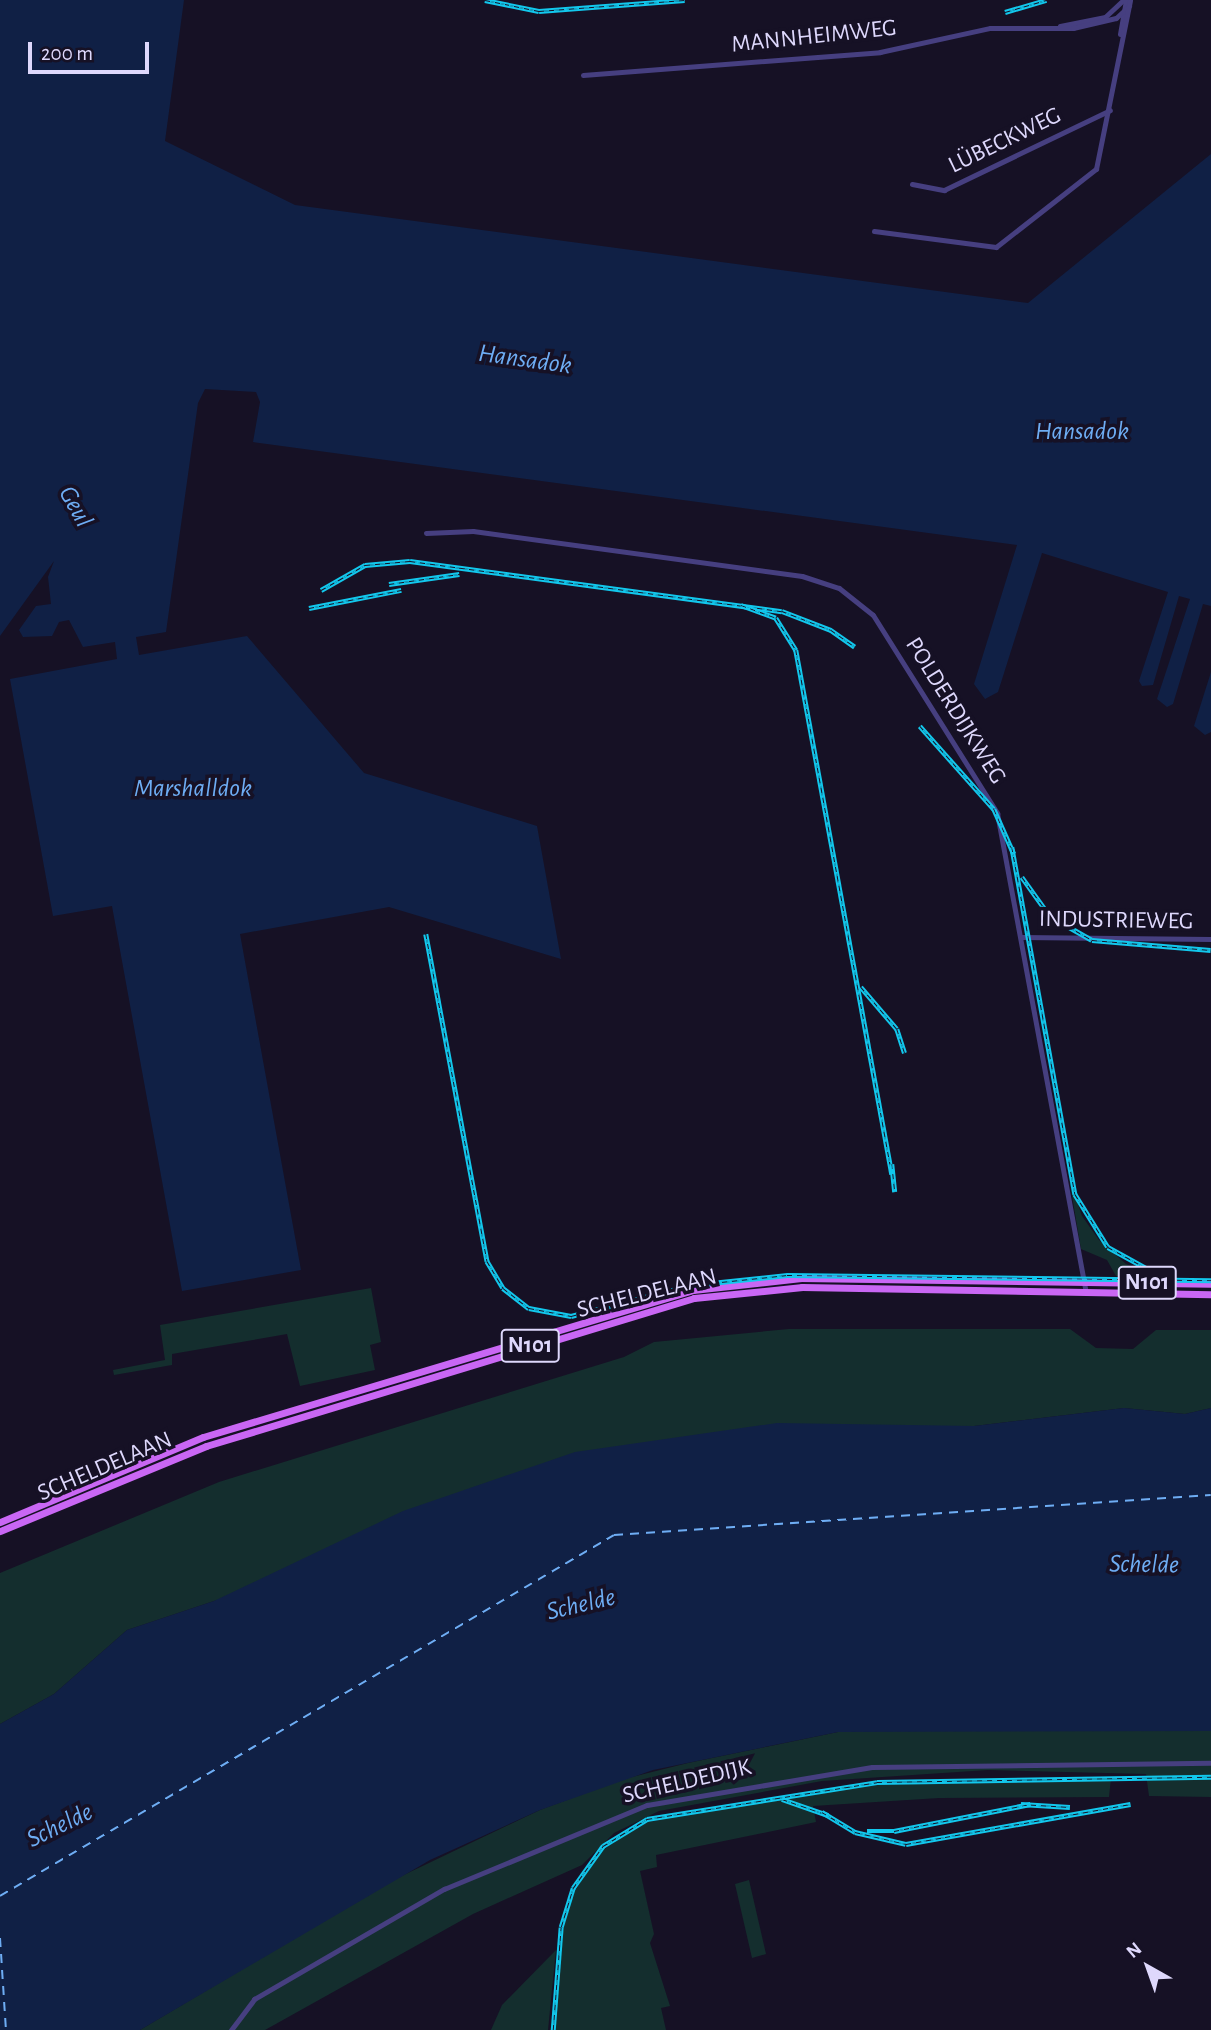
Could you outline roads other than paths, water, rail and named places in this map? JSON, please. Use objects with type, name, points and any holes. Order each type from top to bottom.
[{"type":"main road","name":"SCHELDELAAN","points":[[0,1531],[6,1523],[125,1474],[472,1359],[693,1290],[765,1280],[927,1280],[1013,1282],[1211,1294]]},
{"type":"main road","points":[[927,1280],[933,1289]]},
{"type":"main road","points":[[1012,1292],[1013,1282]]},
{"type":"main road","name":"SCHELDELAAN","points":[[600,1320],[736,1291],[933,1289],[1012,1292],[1084,1286],[1211,1284]]},
{"type":"street","points":[[1121,36],[1121,23],[1127,1]]},
{"type":"street","points":[[1121,36],[1113,24],[1104,20],[1127,1]]},
{"type":"street","points":[[874,231],[996,247],[1102,161],[1127,1]]},
{"type":"street","name":"MANNHEIMWEG","points":[[583,75],[862,54],[990,28],[1047,29],[1123,15]]},
{"type":"street","points":[[1116,18],[1121,23]]},
{"type":"street","name":"LÜBECKWEG","points":[[912,184],[944,190],[1110,110]]},
{"type":"street","name":"POLDERDIJKWEG","points":[[426,533],[472,531],[827,583],[873,615],[943,719],[997,813],[1084,1286]]},
{"type":"street","name":"INDUSTRIEWEG","points":[[1021,937],[1211,939]]},
{"type":"street","name":"SCHELDEDIJK","points":[[231,2030],[254,1999],[424,1900],[508,1859],[647,1805],[872,1767],[1211,1763]]},
{"type":"water","points":[[0,0],[184,0],[165,141],[295,205],[1028,303],[1211,154],[1211,606],[1203,604],[1173,704],[1167,707],[1157,699],[1190,599],[1179,596],[1153,685],[1142,686],[1139,681],[1168,592],[1042,553],[998,692],[985,699],[974,684],[1017,545],[253,442],[260,402],[256,392],[205,389],[198,403],[166,632],[136,637],[139,655],[247,636],[364,773],[537,826],[561,959],[389,907],[240,934],[301,1270],[182,1291],[112,906],[53,916],[10,679],[117,659],[115,642],[83,647],[69,620],[59,622],[52,636],[23,637],[19,630],[36,606],[51,604],[48,577],[54,561],[0,636]]},
{"type":"water","points":[[1211,672],[1211,732],[1205,735],[1194,726]]},
{"type":"water","name":"Schelde","points":[[1124,1408],[1185,1414],[1211,1408],[1211,1731],[838,1732],[653,1770],[540,1810],[430,1860],[140,2030],[0,2030],[0,1724],[54,1694],[127,1630],[214,1601],[403,1511],[575,1452],[777,1423],[974,1426]]},
{"type":"railway","points":[[485,0],[539,11],[685,0]]},
{"type":"railway","points":[[1005,12],[1046,0]]},
{"type":"railway","points":[[321,590],[365,565],[410,561],[782,611],[831,630],[855,647]]},
{"type":"railway","points":[[389,584],[459,574]]},
{"type":"railway","points":[[309,608],[401,590]]},
{"type":"railway","points":[[741,605],[776,618],[796,650],[892,1174]]},
{"type":"railway","points":[[920,726],[994,809],[1014,854]]},
{"type":"railway","points":[[1012,847],[1075,1194],[1108,1247],[1159,1275]]},
{"type":"railway","points":[[1022,877],[1050,916],[1092,940],[1211,950]]},
{"type":"railway","points":[[426,934],[487,1261],[503,1288],[529,1308],[571,1316],[692,1285],[787,1275],[1211,1280]]},
{"type":"railway","points":[[861,987],[897,1029],[905,1053]]},
{"type":"railway","points":[[892,1164],[895,1192]]},
{"type":"railway","points":[[553,2030],[561,1927],[573,1888],[603,1846],[647,1819],[877,1782],[1211,1777]]},
{"type":"railway","points":[[782,1799],[828,1815]]},
{"type":"railway","points":[[1021,1804],[1070,1807]]},
{"type":"railway","points":[[867,1831],[894,1831],[1030,1804]]},
{"type":"railway","points":[[822,1812],[855,1832],[906,1844],[1130,1804]]},
{"type":"water label","name":"Hansadok","points":[[525,360]]},
{"type":"water label","name":"Hansadok","points":[[1082,432]]},
{"type":"water label","name":"Geul","points":[[75,507]]},
{"type":"water label","name":"Marshalldok","points":[[193,789]]}]
